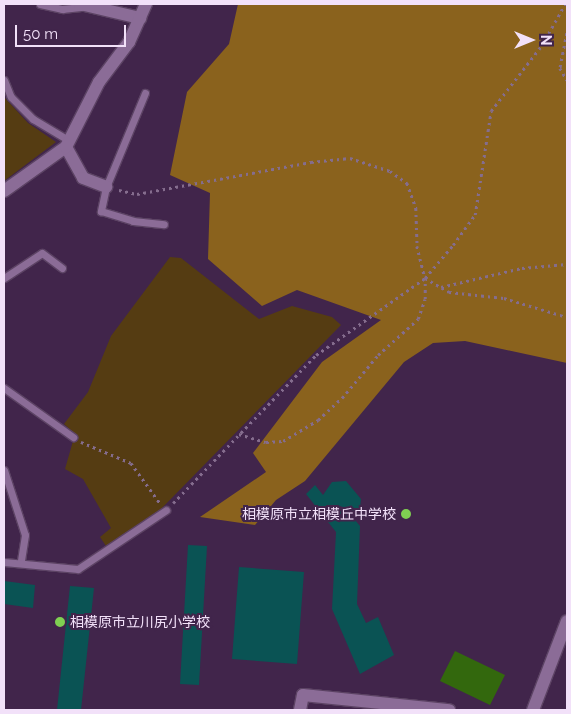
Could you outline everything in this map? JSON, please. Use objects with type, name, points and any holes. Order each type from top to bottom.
[{"type":"street","points":[[4,191],[67,143],[99,82],[129,42],[146,4]]},
{"type":"street","points":[[81,5],[102,7],[140,18]]},
{"type":"street","points":[[67,143],[83,178],[106,187]]},
{"type":"street","points":[[533,710],[567,621]]},
{"type":"street","points":[[300,710],[303,695],[449,710]]},
{"type":"lane","points":[[40,4],[62,9],[81,5]]},
{"type":"lane","points":[[4,80],[11,97],[33,119],[67,143]]},
{"type":"lane","points":[[145,94],[106,187],[101,212],[133,221],[164,224]]},
{"type":"lane","points":[[4,278],[42,254],[62,268]]},
{"type":"lane","points":[[4,388],[73,437]]},
{"type":"lane","points":[[4,470],[25,535],[21,561]]},
{"type":"lane","points":[[4,562],[21,561],[78,569],[166,510]]},
{"type":"path","points":[[73,437],[99,452],[131,462],[166,510],[316,355],[424,278],[476,216],[491,111],[542,45],[565,4]]},
{"type":"path","points":[[567,33],[560,68],[567,80]]},
{"type":"path","points":[[106,187],[136,194],[350,158],[390,171],[407,182],[416,208],[417,246],[424,278],[425,299],[418,319],[378,355],[342,398],[318,420],[284,441],[266,442],[239,434]]},
{"type":"path","points":[[440,287],[522,268],[567,264]]},
{"type":"path","points":[[424,278],[449,292],[504,298],[567,317]]},
{"type":"shaded area","points":[[238,4],[567,4],[567,363],[465,341],[433,343],[404,362],[305,481],[276,500],[255,525],[200,517],[266,472],[253,453],[322,362],[381,320],[297,290],[262,306],[208,259],[210,193],[170,175],[187,92],[229,44]]},
{"type":"shaded area","points":[[4,97],[28,123],[56,142],[4,181]]},
{"type":"shaded area","points":[[170,257],[181,258],[259,319],[292,306],[332,317],[341,325],[161,509],[106,546],[100,537],[111,528],[83,479],[65,469],[75,434],[64,424],[88,392],[111,336]]},
{"type":"shaded area","points":[[455,651],[505,675],[490,705],[440,681]]},
{"type":"building","points":[[346,481],[361,499],[360,508],[350,514],[360,526],[357,604],[366,623],[378,617],[394,655],[360,674],[332,609],[336,532],[306,494],[315,485],[323,495],[332,482]]},
{"type":"building","points":[[188,545],[207,546],[199,685],[180,684]]},
{"type":"building","points":[[239,567],[304,572],[297,664],[232,659]]},
{"type":"building","points":[[4,581],[35,585],[33,608],[4,604]]},
{"type":"building","points":[[70,586],[94,588],[81,710],[57,710]]},
{"type":"place","name":"相模原市立相模丘中学校","points":[[406,514]]},
{"type":"place","name":"相模原市立川尻小学校","points":[[60,622]]}]
